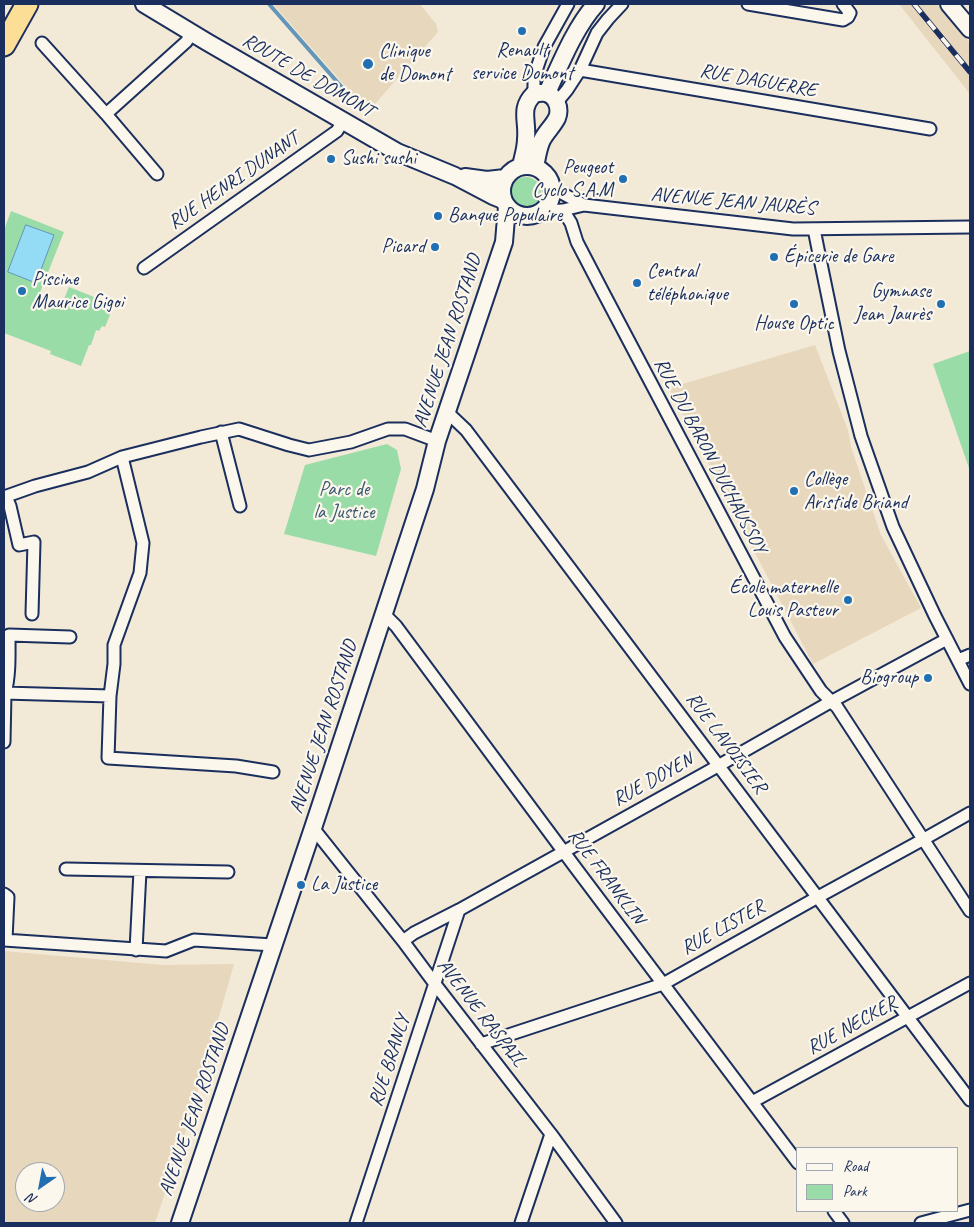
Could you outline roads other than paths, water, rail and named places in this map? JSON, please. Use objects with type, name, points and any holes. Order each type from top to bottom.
[{"type":"highway","points":[[4,45],[27,4]]},
{"type":"street","name":"ROUTE DE DOMONT","points":[[144,4],[397,152],[455,176],[505,203]]},
{"type":"street","points":[[528,166],[543,137],[557,117],[558,112],[534,77],[544,47],[568,4]]},
{"type":"street","points":[[546,97],[573,39],[585,17],[596,4]]},
{"type":"street","points":[[528,166],[525,105],[567,90],[580,70],[597,33],[622,4]]},
{"type":"street","points":[[748,4],[778,6],[843,20],[850,13],[843,4]]},
{"type":"street","points":[[949,4],[970,29]]},
{"type":"street","points":[[106,114],[186,42],[192,33]]},
{"type":"street","points":[[42,43],[157,174]]},
{"type":"street","name":"RUE DAGUERRE","points":[[580,70],[930,129]]},
{"type":"street","name":"RUE HENRI DUNANT","points":[[144,268],[337,131],[343,121]]},
{"type":"street","points":[[528,166],[542,170],[548,176],[552,188],[548,205],[542,211],[535,215],[524,216],[512,211],[505,203],[502,188],[505,178],[512,170],[528,166]]},
{"type":"street","name":"ROUTE DE DOMONT","points":[[455,176],[487,180],[505,178]]},
{"type":"street","name":"AVENUE JEAN JAURÈS","points":[[552,188],[584,205]]},
{"type":"street","name":"AVENUE JEAN ROSTAND","points":[[180,1223],[384,614],[425,489],[437,441],[504,242],[505,203]]},
{"type":"street","name":"AVENUE JEAN JAURÈS","points":[[542,211],[563,210],[584,205],[793,229],[970,227]]},
{"type":"street","name":"RUE DU BARON DUCHAUSSOY","points":[[563,210],[571,223],[577,242],[784,637],[820,691],[837,708],[970,911]]},
{"type":"street","name":"AVENUE JEAN ROSTAND","points":[[504,242],[524,216]]},
{"type":"street","points":[[814,229],[837,342],[861,436],[894,527],[926,597],[970,684]]},
{"type":"street","name":"RUE LAVOISIER","points":[[447,412],[466,430],[970,1100]]},
{"type":"street","points":[[32,614],[34,542],[18,545],[10,506],[5,497],[35,486],[88,472],[122,457],[238,429],[309,450],[351,442],[388,429],[405,430],[437,441]]},
{"type":"street","points":[[221,432],[240,506]]},
{"type":"street","points":[[122,457],[143,543],[140,574],[114,645],[108,758],[236,766],[272,772]]},
{"type":"street","name":"RUE FRANKLIN","points":[[384,614],[396,626],[796,1160]]},
{"type":"street","points":[[4,742],[5,693],[8,677],[6,635],[70,637]]},
{"type":"street","name":"RUE DOYEN","points":[[403,941],[832,701],[947,639]]},
{"type":"street","points":[[958,660],[970,655]]},
{"type":"street","points":[[5,693],[110,696]]},
{"type":"street","name":"RUE LISTER","points":[[481,1044],[663,984],[970,813]]},
{"type":"street","name":"AVENUE RASPAIL","points":[[313,828],[403,941],[551,1134],[616,1223]]},
{"type":"street","points":[[66,869],[228,872]]},
{"type":"street","points":[[136,950],[140,871]]},
{"type":"street","points":[[4,894],[8,897],[5,940],[166,951],[194,940],[273,945]]},
{"type":"street","name":"RUE BRANLY","points":[[356,1223],[459,910]]},
{"type":"street","name":"RUE NECKER","points":[[752,1102],[970,983]]},
{"type":"street","points":[[521,1223],[551,1134]]},
{"type":"street","points":[[921,1223],[970,1210]]},
{"type":"street","points":[[835,1212],[843,1223]]},
{"type":"water","points":[[26,225],[54,235],[36,283],[8,272]]},
{"type":"waterway","points":[[269,4],[346,92]]},
{"type":"railway","points":[[914,4],[970,72]]},
{"type":"place","name":"Renault service Domont","points":[[522,31]]},
{"type":"place","name":"Clinique de Domont","points":[[368,64]]},
{"type":"place","name":"Sushi sushi","points":[[331,159]]},
{"type":"place","name":"Peugeot Cyclo S.A.M","points":[[623,179]]},
{"type":"place","name":"Banque Populaire","points":[[438,216]]},
{"type":"place","name":"Picard","points":[[435,247]]},
{"type":"place","name":"Épicerie de Gare","points":[[774,257]]},
{"type":"place","name":"Central téléphonique","points":[[637,283]]},
{"type":"place","name":"Piscine Maurice Gigoi","points":[[22,291]]},
{"type":"place","name":"House Optic","points":[[794,304]]},
{"type":"place","name":"Gymnase Jean Jaurès","points":[[941,304]]},
{"type":"place","name":"Collège Aristide Briand","points":[[794,491]]},
{"type":"place","name":"École maternelle Louis Pasteur","points":[[848,600]]},
{"type":"place","name":"Biogroup","points":[[928,678]]},
{"type":"place","name":"La Justice","points":[[301,885]]},
{"type":"park label","name":"Parc de la Justice","points":[[344,502]]}]
